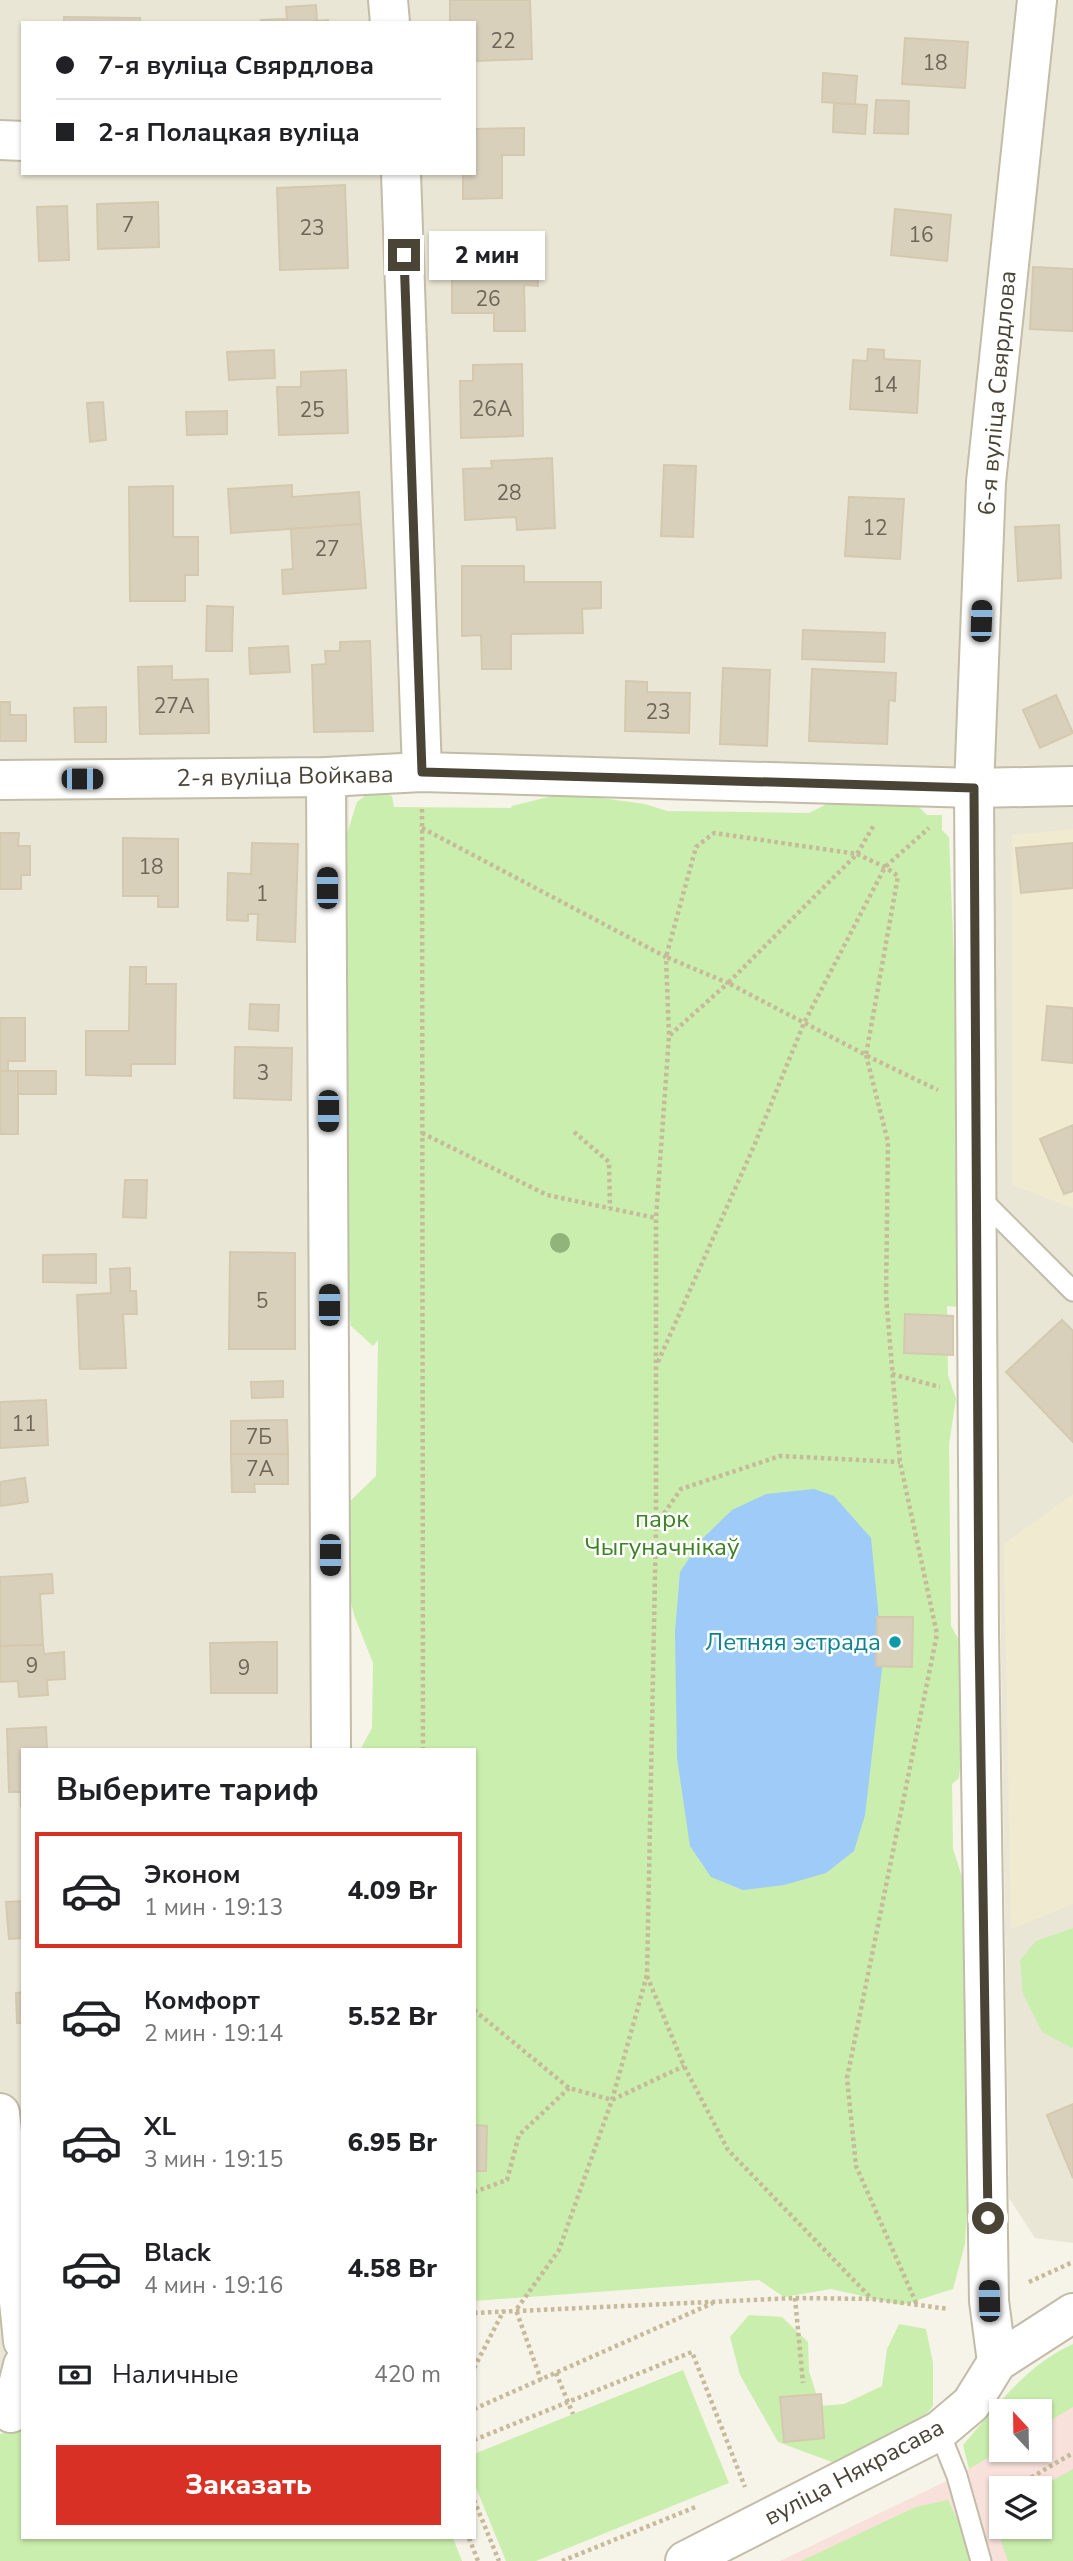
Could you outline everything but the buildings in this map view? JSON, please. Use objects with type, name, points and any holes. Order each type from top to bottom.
[{"type":"street","points":[[388,0],[390,21]]},
{"type":"street","name":"6-я вуліца Свярдлова","points":[[997,2362],[989,2301],[979,1618],[974,788],[986,482],[1037,0]]},
{"type":"street","points":[[0,141],[21,141]]},
{"type":"street","points":[[401,175],[422,772]]},
{"type":"street","name":"2-я вуліца Войкава","points":[[0,780],[326,777],[422,772],[974,788],[1073,786]]},
{"type":"street","points":[[326,777],[331,1748]]},
{"type":"street","points":[[0,2113],[21,2321]]},
{"type":"street","name":"вуліца Някрасава","points":[[685,2561],[939,2431],[971,2404],[997,2362],[1073,2313]]},
{"type":"street","points":[[6,2414],[21,2371]]},
{"type":"lane","points":[[976,1194],[1073,1291]]},
{"type":"lane","points":[[939,2431],[957,2476],[981,2561]]},
{"type":"path","points":[[422,772],[423,1748]]},
{"type":"path","points":[[656,1366],[754,1146],[804,1023],[885,867],[974,788]]},
{"type":"path","points":[[422,828],[666,957],[728,983],[977,1109]]},
{"type":"path","points":[[516,2310],[559,2250],[612,2100],[647,1975],[656,1526],[656,1217],[669,1036],[666,957],[696,847],[714,832],[857,854],[898,876],[866,1055],[888,1142],[886,1296],[900,1462],[937,1634],[847,2078],[856,2166],[917,2305]]},
{"type":"path","points":[[669,1036],[728,983],[857,854]]},
{"type":"path","points":[[574,1132],[609,1162],[610,1208]]},
{"type":"path","points":[[421,1133],[547,1195],[656,1217]]},
{"type":"path","points":[[656,1526],[681,1489],[780,1456],[900,1462]]},
{"type":"path","points":[[647,1975],[684,2066],[728,2150],[872,2299]]},
{"type":"path","points":[[476,2012],[569,2088],[612,2100],[684,2066]]},
{"type":"path","points":[[476,2191],[507,2180],[519,2135],[569,2088]]},
{"type":"path","points":[[476,2312],[794,2298],[872,2299],[956,2310],[989,2301]]},
{"type":"path","points":[[794,2298],[803,2384]]},
{"type":"path","points":[[476,2408],[716,2301]]},
{"type":"path","points":[[476,2364],[504,2310]]},
{"type":"path","points":[[516,2310],[541,2380]]},
{"type":"path","points":[[476,2439],[692,2352],[746,2487],[734,2492]]},
{"type":"path","points":[[556,2373],[573,2414]]},
{"type":"path","points":[[1034,2476],[1073,2453]]},
{"type":"path","points":[[562,2561],[709,2502]]},
{"type":"path","points":[[476,2506],[499,2561]]},
{"type":"path","points":[[469,2539],[478,2561]]},
{"type":"shaded area","points":[[0,0],[1073,0],[1073,2243],[1035,2238],[1009,2198],[988,774],[349,760],[344,1748],[21,1748],[21,2418],[0,2423]]},
{"type":"shaded area","points":[[1073,829],[1073,1208],[1012,1185],[1012,835]]},
{"type":"shaded area","points":[[1073,1494],[1073,1904],[1011,1929],[1004,1544]]},
{"type":"shaded area","points":[[1073,2407],[1073,2561],[780,2561],[957,2476],[989,2457],[989,2462],[1052,2462],[1052,2420]]},
{"type":"green space","name":"парк Чыгуначнікаў","points":[[375,788],[392,796],[394,807],[511,808],[564,793],[645,804],[667,811],[809,813],[827,804],[917,805],[927,815],[942,815],[942,830],[949,837],[957,1036],[955,1119],[964,1270],[959,1307],[947,1306],[948,1375],[956,1399],[949,1444],[951,1626],[959,1640],[964,1726],[959,1778],[952,1784],[953,1849],[971,1905],[971,2140],[965,2244],[953,2289],[902,2305],[831,2289],[784,2297],[759,2280],[476,2301],[476,1748],[361,1748],[372,1728],[373,1663],[354,1615],[341,1560],[342,1509],[376,1476],[378,1340],[373,1346],[351,1326],[337,1206],[339,859],[357,802]]},
{"type":"green space","points":[[1073,1928],[1072,2048],[1042,2032],[1023,1994],[1020,1960],[1036,1941]]},
{"type":"green space","points":[[749,2315],[782,2317],[808,2342],[809,2371],[820,2406],[844,2404],[882,2386],[887,2349],[899,2324],[926,2329],[933,2363],[933,2406],[908,2435],[832,2462],[778,2442],[740,2375],[730,2337]]},
{"type":"green space","points":[[1073,2344],[1073,2407],[1052,2420],[1052,2399],[1003,2399],[1026,2375]]},
{"type":"green space","points":[[683,2370],[729,2483],[536,2561],[506,2561],[476,2488],[476,2453]]},
{"type":"green space","points":[[989,2415],[989,2457],[969,2469],[963,2445]]},
{"type":"green space","points":[[21,2429],[21,2539],[453,2539],[462,2561],[0,2561],[0,2434]]},
{"type":"green space","points":[[1073,2469],[1073,2561],[1008,2561],[1000,2539],[1052,2539],[1052,2481]]},
{"type":"green space","points":[[948,2500],[977,2561],[801,2561],[916,2507]]},
{"type":"water","points":[[814,1489],[834,1496],[871,1538],[883,1660],[865,1815],[854,1851],[826,1873],[784,1885],[743,1890],[711,1877],[690,1846],[677,1758],[675,1632],[680,1572],[702,1539],[732,1510],[766,1494]]},
{"type":"place","name":"Летняя эстрада","points":[[895,1642]]},
{"type":"route","points":[[404,255],[422,772],[974,788],[979,1632],[988,2218]]}]
